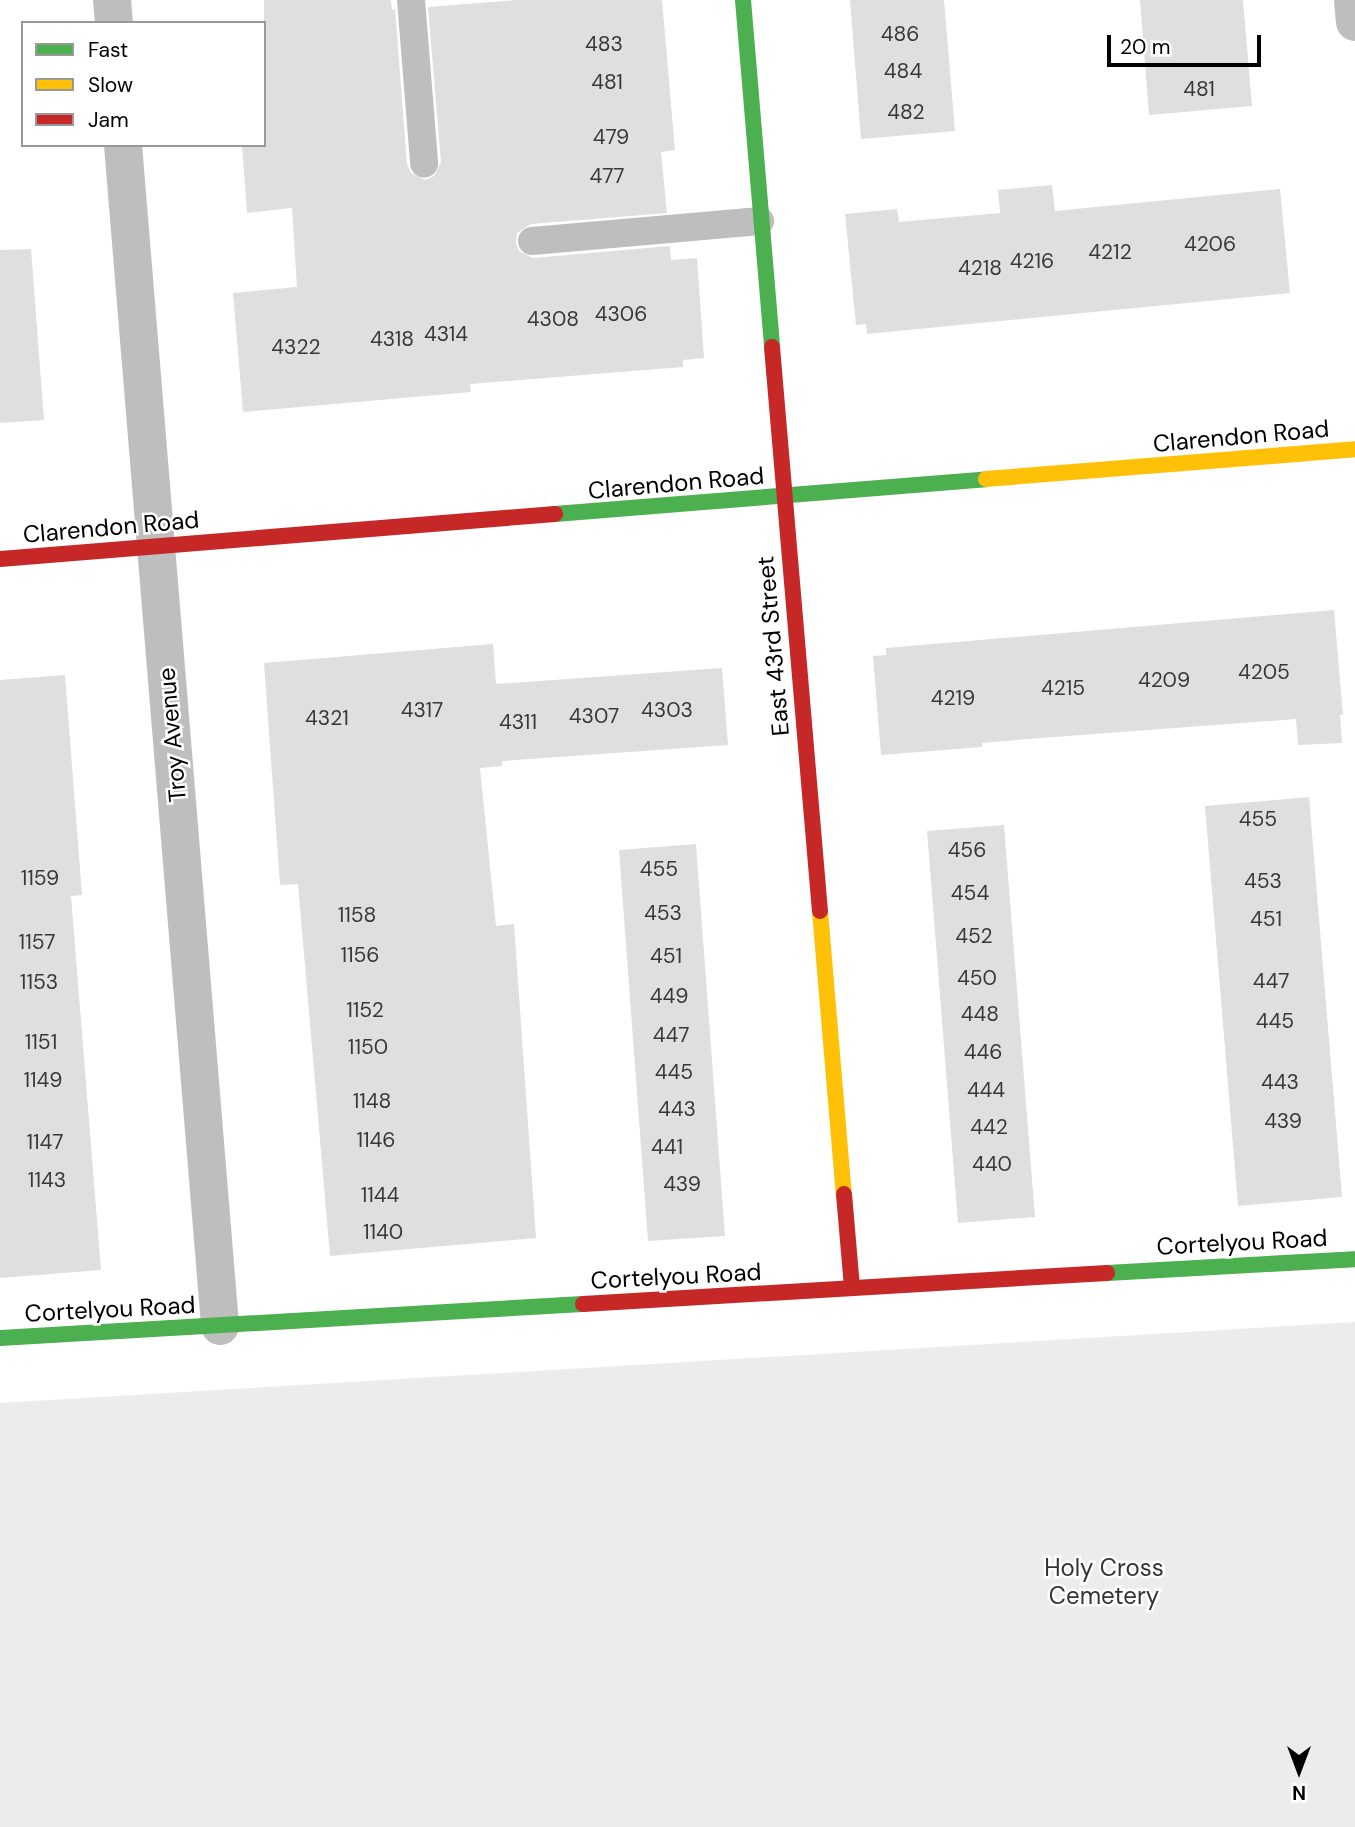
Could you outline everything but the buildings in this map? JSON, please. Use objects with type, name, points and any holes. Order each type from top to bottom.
[{"type":"street","points":[[112,0],[114,21]]},
{"type":"street","name":"East 43rd Street","points":[[743,0],[852,1288]]},
{"type":"street","points":[[1353,0],[1355,22]]},
{"type":"street","name":"Troy Avenue","points":[[123,147],[220,1325]]},
{"type":"street","name":"Clarendon Road","points":[[0,559],[1355,449]]},
{"type":"street","name":"Cortelyou Road","points":[[0,1338],[1355,1259]]},
{"type":"lane","points":[[411,0],[424,163]]},
{"type":"lane","points":[[531,241],[760,221]]},
{"type":"green space","name":"Holy Cross Cemetery","points":[[1355,1322],[1355,1827],[0,1827],[0,1403]]},
{"type":"traffic: fast","points":[[743,0],[772,347]]},
{"type":"traffic: fast","points":[[555,514],[986,479]]},
{"type":"traffic: fast","points":[[1107,1273],[1355,1259]]},
{"type":"traffic: fast","points":[[0,1338],[583,1304]]},
{"type":"traffic: slow","points":[[986,479],[1355,449]]},
{"type":"traffic: slow","points":[[820,911],[844,1194]]},
{"type":"traffic: jam","points":[[772,347],[820,911]]},
{"type":"traffic: jam","points":[[0,559],[555,514]]},
{"type":"traffic: jam","points":[[844,1194],[852,1288]]},
{"type":"traffic: jam","points":[[583,1304],[1107,1273]]}]
